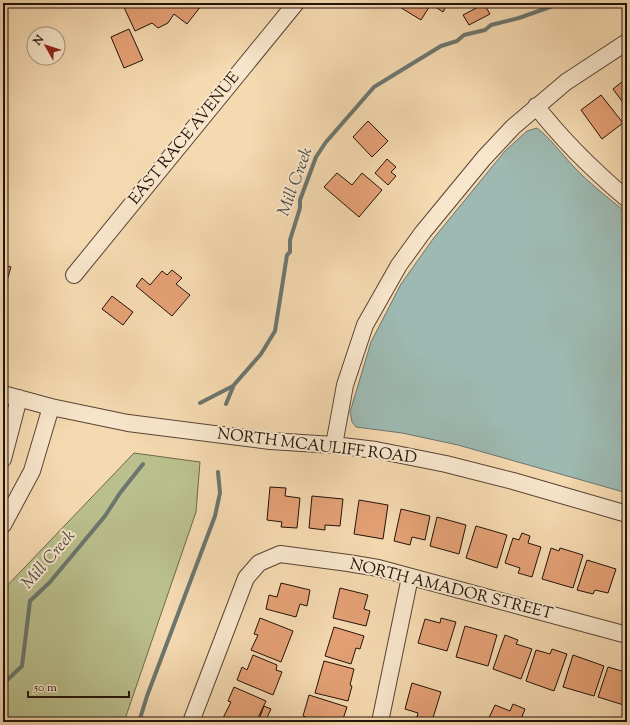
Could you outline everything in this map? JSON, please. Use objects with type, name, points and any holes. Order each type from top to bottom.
[{"type":"street","name":"EAST RACE AVENUE","points":[[74,275],[296,3]]},
{"type":"street","points":[[334,445],[345,385],[365,325],[395,271],[423,232],[484,158],[513,127],[566,82],[627,42]]},
{"type":"street","points":[[536,106],[548,122],[588,165],[627,199]]},
{"type":"street","name":"NORTH MCAULIFF ROAD","points":[[3,394],[51,407],[128,423],[270,441],[334,445],[376,450],[446,464],[513,481],[627,514]]},
{"type":"street","points":[[3,459],[19,398]]},
{"type":"street","points":[[3,525],[32,471],[51,407]]},
{"type":"street","name":"NORTH AMADOR STREET","points":[[191,722],[246,578],[259,563],[280,554],[378,568],[627,635]]},
{"type":"street","points":[[380,722],[410,577]]},
{"type":"green space","points":[[134,453],[200,462],[196,512],[124,722],[3,722],[3,590]]},
{"type":"water","points":[[537,128],[551,141],[573,166],[627,213],[627,493],[458,445],[402,433],[356,427],[352,422],[350,412],[371,342],[401,284],[433,239],[505,151],[527,131]]},
{"type":"building","points":[[122,3],[197,3],[201,6],[187,24],[174,14],[168,23],[158,28],[152,23],[135,31]]},
{"type":"building","points":[[400,3],[448,3],[443,12],[431,4],[421,20],[398,6]]},
{"type":"building","points":[[484,4],[490,14],[469,25],[463,15]]},
{"type":"building","points":[[129,29],[143,60],[124,68],[111,37]]},
{"type":"building","points":[[627,78],[627,108],[613,89]]},
{"type":"building","points":[[601,95],[623,123],[602,139],[581,110]]},
{"type":"building","points":[[368,121],[388,141],[372,157],[353,137]]},
{"type":"building","points":[[387,159],[396,167],[391,172],[396,176],[388,185],[375,173]]},
{"type":"building","points":[[337,173],[352,185],[362,173],[382,190],[359,217],[324,187]]},
{"type":"building","points":[[3,265],[11,267],[5,287],[3,287]]},
{"type":"building","points":[[172,270],[182,278],[176,284],[190,295],[172,316],[136,286],[142,278],[150,285],[162,271],[167,275]]},
{"type":"building","points":[[112,296],[133,312],[123,325],[102,309]]},
{"type":"building","points":[[270,487],[286,488],[285,496],[300,498],[297,528],[281,527],[282,522],[267,520]]},
{"type":"building","points":[[312,496],[343,499],[340,526],[325,525],[325,530],[309,528]]},
{"type":"building","points":[[359,500],[388,505],[383,539],[354,534]]},
{"type":"building","points":[[401,509],[430,516],[425,540],[412,537],[410,545],[394,541]]},
{"type":"building","points":[[437,517],[466,525],[459,554],[430,546]]},
{"type":"building","points":[[476,526],[507,535],[497,568],[466,558]]},
{"type":"building","points":[[522,533],[530,536],[528,543],[541,547],[532,577],[518,573],[520,568],[505,563],[513,538],[519,540]]},
{"type":"building","points":[[551,548],[559,551],[560,548],[583,555],[573,588],[542,579]]},
{"type":"building","points":[[587,560],[616,569],[608,593],[595,590],[593,594],[577,590]]},
{"type":"building","points":[[281,583],[310,590],[307,606],[300,604],[296,617],[266,609],[269,595],[277,597]]},
{"type":"building","points":[[340,588],[368,595],[364,609],[370,611],[366,626],[333,618]]},
{"type":"building","points":[[260,618],[293,631],[281,662],[251,650],[258,635],[254,634]]},
{"type":"building","points":[[441,618],[456,622],[447,651],[418,643],[425,619],[440,623]]},
{"type":"building","points":[[465,626],[497,635],[488,666],[456,657]]},
{"type":"building","points":[[334,627],[364,636],[360,649],[356,648],[351,664],[325,656]]},
{"type":"building","points":[[505,635],[518,640],[516,644],[532,649],[521,679],[493,669]]},
{"type":"building","points":[[552,649],[567,654],[554,691],[526,681],[536,650],[550,654]]},
{"type":"building","points":[[253,655],[277,665],[276,670],[282,672],[273,695],[237,680],[242,667],[247,670]]},
{"type":"building","points":[[573,655],[604,666],[594,696],[563,687]]},
{"type":"building","points":[[324,661],[354,669],[348,701],[315,693]]},
{"type":"building","points":[[608,667],[625,672],[627,670],[627,706],[598,697]]},
{"type":"building","points":[[412,683],[441,692],[432,721],[417,717],[418,713],[405,709]]},
{"type":"building","points":[[234,687],[266,701],[256,722],[232,722],[223,718],[231,702],[228,701]]},
{"type":"building","points":[[309,695],[347,707],[342,722],[310,722],[311,719],[303,716]]},
{"type":"building","points":[[513,704],[525,709],[520,722],[487,722],[495,705],[510,711]]},
{"type":"building","points":[[264,706],[271,709],[265,722],[258,722]]},
{"type":"waterway","name":"Mill Creek","points":[[200,403],[233,386],[261,354],[275,331],[287,255],[290,252],[290,240],[300,208],[300,200],[316,157],[326,142],[374,87],[441,46],[457,41],[464,35],[485,30],[491,25],[519,18],[561,3]]},
{"type":"waterway","points":[[226,404],[233,387]]},
{"type":"waterway","name":"Mill Creek","points":[[3,684],[22,666],[30,601],[50,582],[105,516],[120,493],[143,464]]},
{"type":"waterway","points":[[139,722],[147,696],[215,516],[220,493],[218,472]]}]
